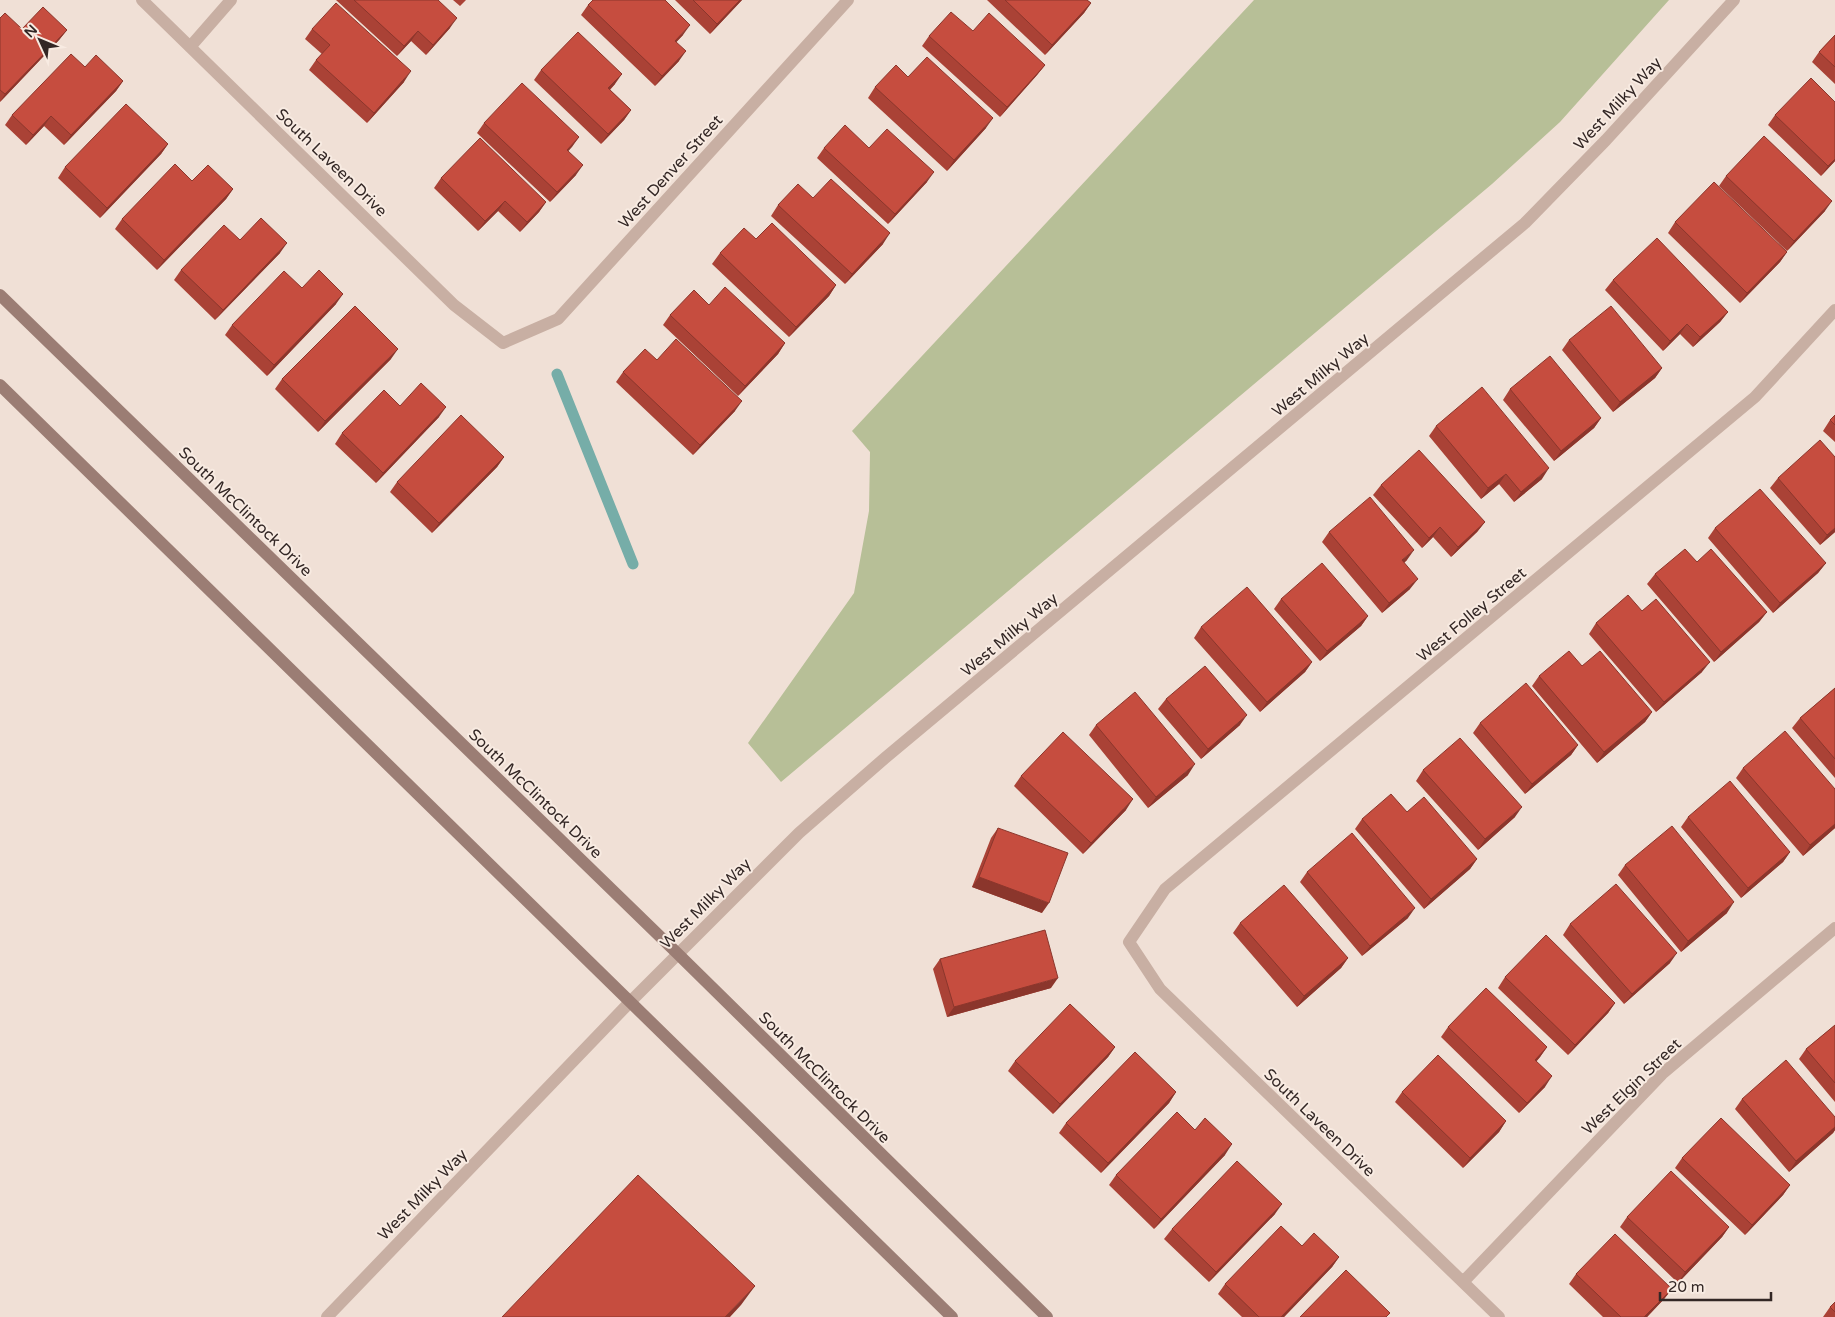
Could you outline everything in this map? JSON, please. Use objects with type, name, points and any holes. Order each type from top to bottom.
[{"type":"main road","name":"South McClintock Drive","points":[[0,295],[677,953],[1047,1317]]},
{"type":"main road","points":[[0,385],[952,1317]]},
{"type":"street","name":"South Laveen Drive","points":[[142,0],[454,305],[503,343]]},
{"type":"street","points":[[190,47],[231,0]]},
{"type":"street","name":"West Denver Street","points":[[503,343],[558,319],[848,0]]},
{"type":"street","name":"West Milky Way","points":[[327,1317],[677,953],[799,833],[885,758],[1525,223],[1606,140],[1734,0]]},
{"type":"street","name":"West Folley Street","points":[[1129,942],[1165,889],[1755,397],[1835,310]]},
{"type":"street","name":"West Elgin Street","points":[[1463,1282],[1662,1074],[1835,928]]},
{"type":"street","name":"South Laveen Drive","points":[[1129,942],[1160,989],[1499,1317]]},
{"type":"green space","points":[[1254,0],[1669,0],[1560,122],[1492,184],[781,782],[748,743],[854,593],[869,511],[870,452],[852,431]]},
{"type":"building","points":[[354,0],[438,0],[457,18],[433,45],[418,31],[404,46]]},
{"type":"building","points":[[593,0],[665,0],[690,25],[675,41],[686,51],[662,76],[588,5]]},
{"type":"building","points":[[693,0],[740,0],[717,24]]},
{"type":"building","points":[[1005,0],[1087,0],[1091,3],[1052,45]]},
{"type":"building","points":[[336,3],[411,71],[374,113],[316,60],[330,45],[312,29]]},
{"type":"building","points":[[43,7],[67,30],[5,94],[0,90],[0,18],[5,13],[22,29]]},
{"type":"building","points":[[951,12],[973,31],[989,13],[1045,65],[1007,107],[929,36]]},
{"type":"building","points":[[578,32],[622,74],[608,88],[631,110],[608,134],[541,70]]},
{"type":"building","points":[[1835,35],[1835,67],[1819,52]]},
{"type":"building","points":[[71,54],[85,67],[96,55],[123,81],[71,135],[51,116],[33,135],[12,115]]},
{"type":"building","points":[[927,57],[993,118],[954,160],[875,87],[896,65],[908,77]]},
{"type":"building","points":[[1811,78],[1835,102],[1835,159],[1828,166],[1775,115]]},
{"type":"building","points":[[522,83],[579,137],[567,150],[583,165],[557,192],[484,123]]},
{"type":"building","points":[[126,104],[168,144],[107,208],[65,167]]},
{"type":"building","points":[[845,125],[869,148],[887,129],[934,172],[895,214],[824,148]]},
{"type":"building","points":[[1764,136],[1832,201],[1794,241],[1726,176]]},
{"type":"building","points":[[480,138],[546,202],[527,222],[505,201],[485,221],[441,178]]},
{"type":"building","points":[[175,164],[192,181],[208,165],[233,189],[164,260],[122,219]]},
{"type":"building","points":[[831,179],[890,233],[852,274],[778,205],[798,184],[813,198]]},
{"type":"building","points":[[1714,182],[1787,252],[1747,293],[1675,222]]},
{"type":"building","points":[[261,218],[287,243],[223,310],[181,270],[224,225],[240,240]]},
{"type":"building","points":[[772,223],[836,285],[796,327],[720,253],[744,228],[756,239]]},
{"type":"building","points":[[1657,238],[1728,312],[1700,337],[1687,324],[1670,341],[1613,280]]},
{"type":"building","points":[[319,270],[343,294],[274,365],[232,325],[284,271],[302,288]]},
{"type":"building","points":[[725,287],[785,343],[745,386],[670,315],[694,290],[709,305]]},
{"type":"building","points":[[355,306],[398,349],[325,421],[282,379]]},
{"type":"building","points":[[1611,306],[1662,368],[1620,402],[1569,340]]},
{"type":"building","points":[[676,339],[742,401],[700,445],[623,372],[645,349],[657,360]]},
{"type":"building","points":[[1550,356],[1601,418],[1561,451],[1510,389]]},
{"type":"building","points":[[421,383],[446,407],[383,473],[342,433],[384,390],[400,406]]},
{"type":"building","points":[[1482,387],[1549,468],[1521,492],[1506,474],[1488,488],[1436,426]]},
{"type":"building","points":[[461,415],[504,457],[439,523],[397,482]]},
{"type":"building","points":[[1835,415],[1835,425],[1830,420]]},
{"type":"building","points":[[1820,440],[1835,457],[1835,528],[1827,535],[1778,478]]},
{"type":"building","points":[[1419,450],[1485,522],[1458,547],[1440,527],[1429,538],[1381,485]]},
{"type":"building","points":[[1760,489],[1826,563],[1780,603],[1715,528]]},
{"type":"building","points":[[1370,497],[1414,550],[1402,560],[1418,579],[1389,603],[1329,532]]},
{"type":"building","points":[[1685,549],[1697,562],[1711,549],[1767,612],[1721,652],[1655,574]]},
{"type":"building","points":[[1322,563],[1368,616],[1327,651],[1281,599]]},
{"type":"building","points":[[1247,587],[1312,662],[1267,702],[1201,627]]},
{"type":"building","points":[[1628,595],[1642,611],[1656,599],[1710,662],[1664,702],[1596,623]]},
{"type":"building","points":[[1569,651],[1582,666],[1600,651],[1652,712],[1604,752],[1539,676]]},
{"type":"building","points":[[1205,666],[1247,715],[1208,749],[1166,699]]},
{"type":"building","points":[[1526,683],[1578,745],[1532,784],[1480,723]]},
{"type":"building","points":[[1835,688],[1835,759],[1800,718]]},
{"type":"building","points":[[1135,692],[1195,764],[1156,797],[1096,725]]},
{"type":"building","points":[[1785,731],[1835,789],[1835,824],[1810,845],[1743,768]]},
{"type":"building","points":[[1063,732],[1133,799],[1091,843],[1021,776]]},
{"type":"building","points":[[1460,738],[1522,807],[1485,839],[1423,770]]},
{"type":"building","points":[[1730,781],[1790,852],[1748,888],[1688,817]]},
{"type":"building","points":[[1391,794],[1407,812],[1424,797],[1477,859],[1431,899],[1362,819]]},
{"type":"building","points":[[1672,826],[1734,902],[1688,941],[1625,865]]},
{"type":"building","points":[[998,828],[1068,853],[1049,903],[979,877]]},
{"type":"building","points":[[1352,833],[1415,908],[1370,946],[1307,872]]},
{"type":"building","points":[[1616,884],[1677,953],[1632,994],[1570,924]]},
{"type":"building","points":[[1284,885],[1348,958],[1304,996],[1240,923]]},
{"type":"building","points":[[1045,930],[1058,978],[954,1007],[940,959]]},
{"type":"building","points":[[1546,935],[1615,1003],[1575,1045],[1505,977]]},
{"type":"building","points":[[1486,988],[1547,1047],[1535,1060],[1552,1076],[1527,1103],[1448,1027]]},
{"type":"building","points":[[1070,1004],[1115,1047],[1060,1104],[1015,1061]]},
{"type":"building","points":[[1835,1025],[1835,1083],[1806,1049]]},
{"type":"building","points":[[1135,1052],[1176,1092],[1108,1163],[1066,1123]]},
{"type":"building","points":[[1438,1055],[1506,1121],[1470,1158],[1402,1092]]},
{"type":"building","points":[[1786,1060],[1835,1117],[1835,1127],[1796,1161],[1742,1099]]},
{"type":"building","points":[[1177,1112],[1195,1130],[1205,1118],[1232,1144],[1161,1219],[1116,1175]]},
{"type":"building","points":[[1721,1118],[1790,1185],[1752,1225],[1682,1158]]},
{"type":"building","points":[[1237,1161],[1282,1204],[1216,1272],[1172,1229]]},
{"type":"building","points":[[1671,1171],[1729,1227],[1685,1272],[1627,1217]]},
{"type":"building","points":[[638,1175],[755,1286],[725,1317],[502,1317]]},
{"type":"building","points":[[1281,1226],[1302,1246],[1314,1233],[1339,1257],[1281,1317],[1259,1317],[1225,1284]]},
{"type":"building","points":[[1615,1234],[1672,1289],[1644,1317],[1621,1317],[1576,1274]]},
{"type":"building","points":[[1346,1270],[1390,1313],[1386,1317],[1300,1317]]},
{"type":"building","points":[[1835,1302],[1835,1312],[1830,1307]]},
{"type":"waterway","points":[[557,374],[633,564]]}]
